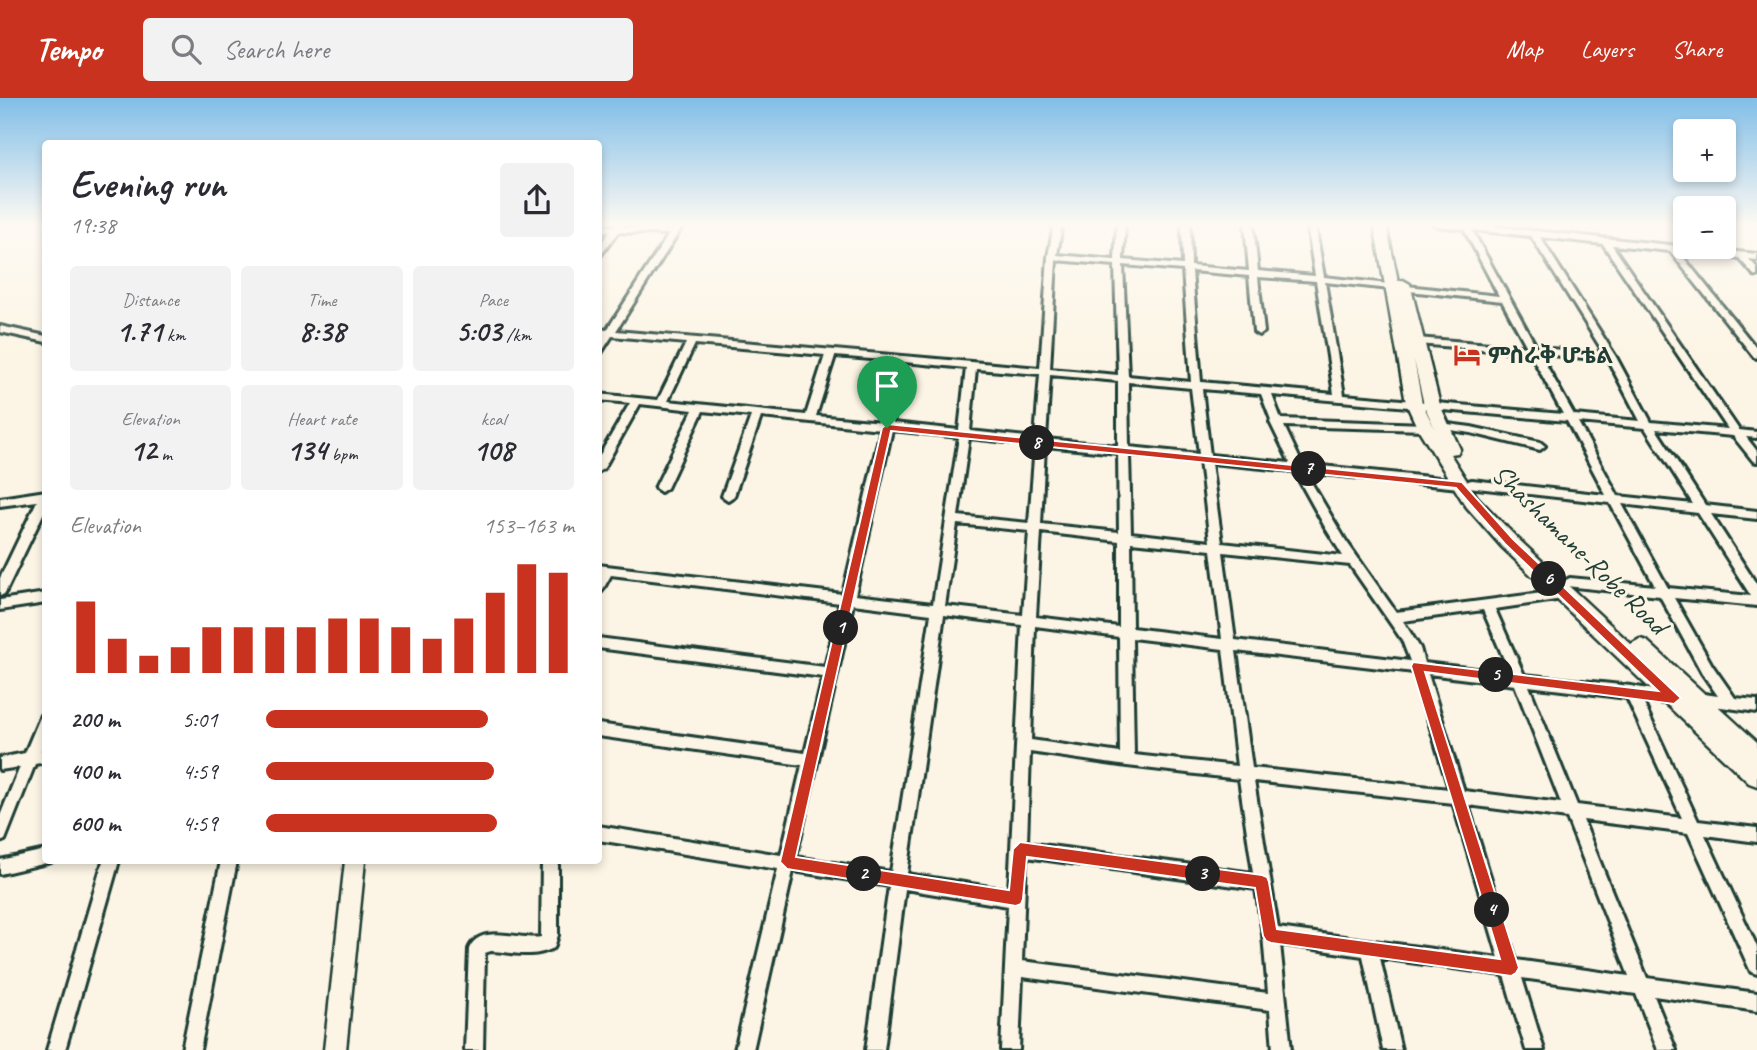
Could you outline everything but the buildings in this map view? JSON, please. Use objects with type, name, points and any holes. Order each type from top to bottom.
[{"type":"main road","name":"Shashamane-Robe Road","points":[[1393,268],[1417,341],[1423,404]]},
{"type":"main road","name":"Shashamane-Robe Road","points":[[1396,268],[1400,337],[1432,427],[1465,484],[1509,542],[1696,699],[1757,756]]},
{"type":"main road","name":"Shashamane-Robe Road","points":[[1567,589],[1674,698],[1757,776]]},
{"type":"street","points":[[604,332],[649,268]]},
{"type":"street","points":[[1010,1050],[1029,622],[1051,268]]},
{"type":"street","points":[[1119,268],[1127,761]]},
{"type":"street","points":[[1186,268],[1196,385],[1231,644],[1245,772],[1271,936],[1282,1050]]},
{"type":"street","points":[[1192,268],[1505,299]]},
{"type":"street","points":[[1251,268],[1259,332]]},
{"type":"street","points":[[1318,268],[1339,396]]},
{"type":"street","points":[[1489,268],[1707,669],[1731,703]]},
{"type":"street","points":[[1556,268],[1611,357],[1647,424],[1757,595]]},
{"type":"street","points":[[1624,268],[1735,433],[1757,458]]},
{"type":"street","points":[[1688,268],[1757,355]]},
{"type":"street","points":[[0,329],[42,338]]},
{"type":"street","points":[[604,332],[1757,435]]},
{"type":"street","points":[[662,403],[692,340]]},
{"type":"street","points":[[1417,341],[1611,357]]},
{"type":"street","points":[[810,419],[831,353]]},
{"type":"street","points":[[744,1050],[887,428],[900,359]]},
{"type":"street","points":[[875,1050],[964,436],[971,365]]},
{"type":"street","points":[[1265,390],[1275,422],[1298,468],[1353,561],[1395,617],[1413,648],[1535,1050]]},
{"type":"street","points":[[602,397],[964,436],[1613,498],[1757,515]]},
{"type":"street","points":[[602,461],[637,400]]},
{"type":"street","points":[[660,488],[700,407]]},
{"type":"street","points":[[727,496],[757,413]]},
{"type":"street","points":[[1275,422],[1471,430],[1540,446]]},
{"type":"street","points":[[0,502],[42,496]]},
{"type":"street","points":[[0,591],[42,502]]},
{"type":"street","points":[[952,519],[1353,561]]},
{"type":"street","points":[[603,570],[847,601],[1757,706]]},
{"type":"street","points":[[1395,617],[1487,606],[1567,589],[1663,590],[1757,601]]},
{"type":"street","points":[[0,605],[42,599]]},
{"type":"street","points":[[1487,606],[1519,678],[1667,1050]]},
{"type":"street","points":[[602,644],[831,673]]},
{"type":"street","points":[[1631,692],[1757,966]]},
{"type":"street","points":[[0,835],[42,728]]},
{"type":"street","points":[[602,731],[811,760]]},
{"type":"street","points":[[1023,745],[1127,761],[1245,772],[1757,835]]},
{"type":"street","points":[[0,764],[42,757]]},
{"type":"street","points":[[602,834],[1016,899]]},
{"type":"street","points":[[1020,849],[1262,882]]},
{"type":"street","points":[[0,867],[42,858]]},
{"type":"street","points":[[57,1050],[110,864]]},
{"type":"street","points":[[191,1050],[228,864]]},
{"type":"street","points":[[335,1050],[355,864]]},
{"type":"street","points":[[474,1050],[477,949],[486,943],[537,947],[548,942],[550,864]]},
{"type":"street","points":[[1271,936],[1757,1002]]},
{"type":"street","points":[[1370,949],[1392,1050]]},
{"type":"street","points":[[1014,968],[1278,1003]]},
{"type":"place","name":"ምስራቅ ሆቴል","points":[[1467,355]]},
{"type":"route","points":[[887,428],[1459,484],[1509,542],[1674,698],[1417,666],[1511,968],[1271,936],[1262,882],[1020,849],[1016,899],[787,862],[887,428]]}]
